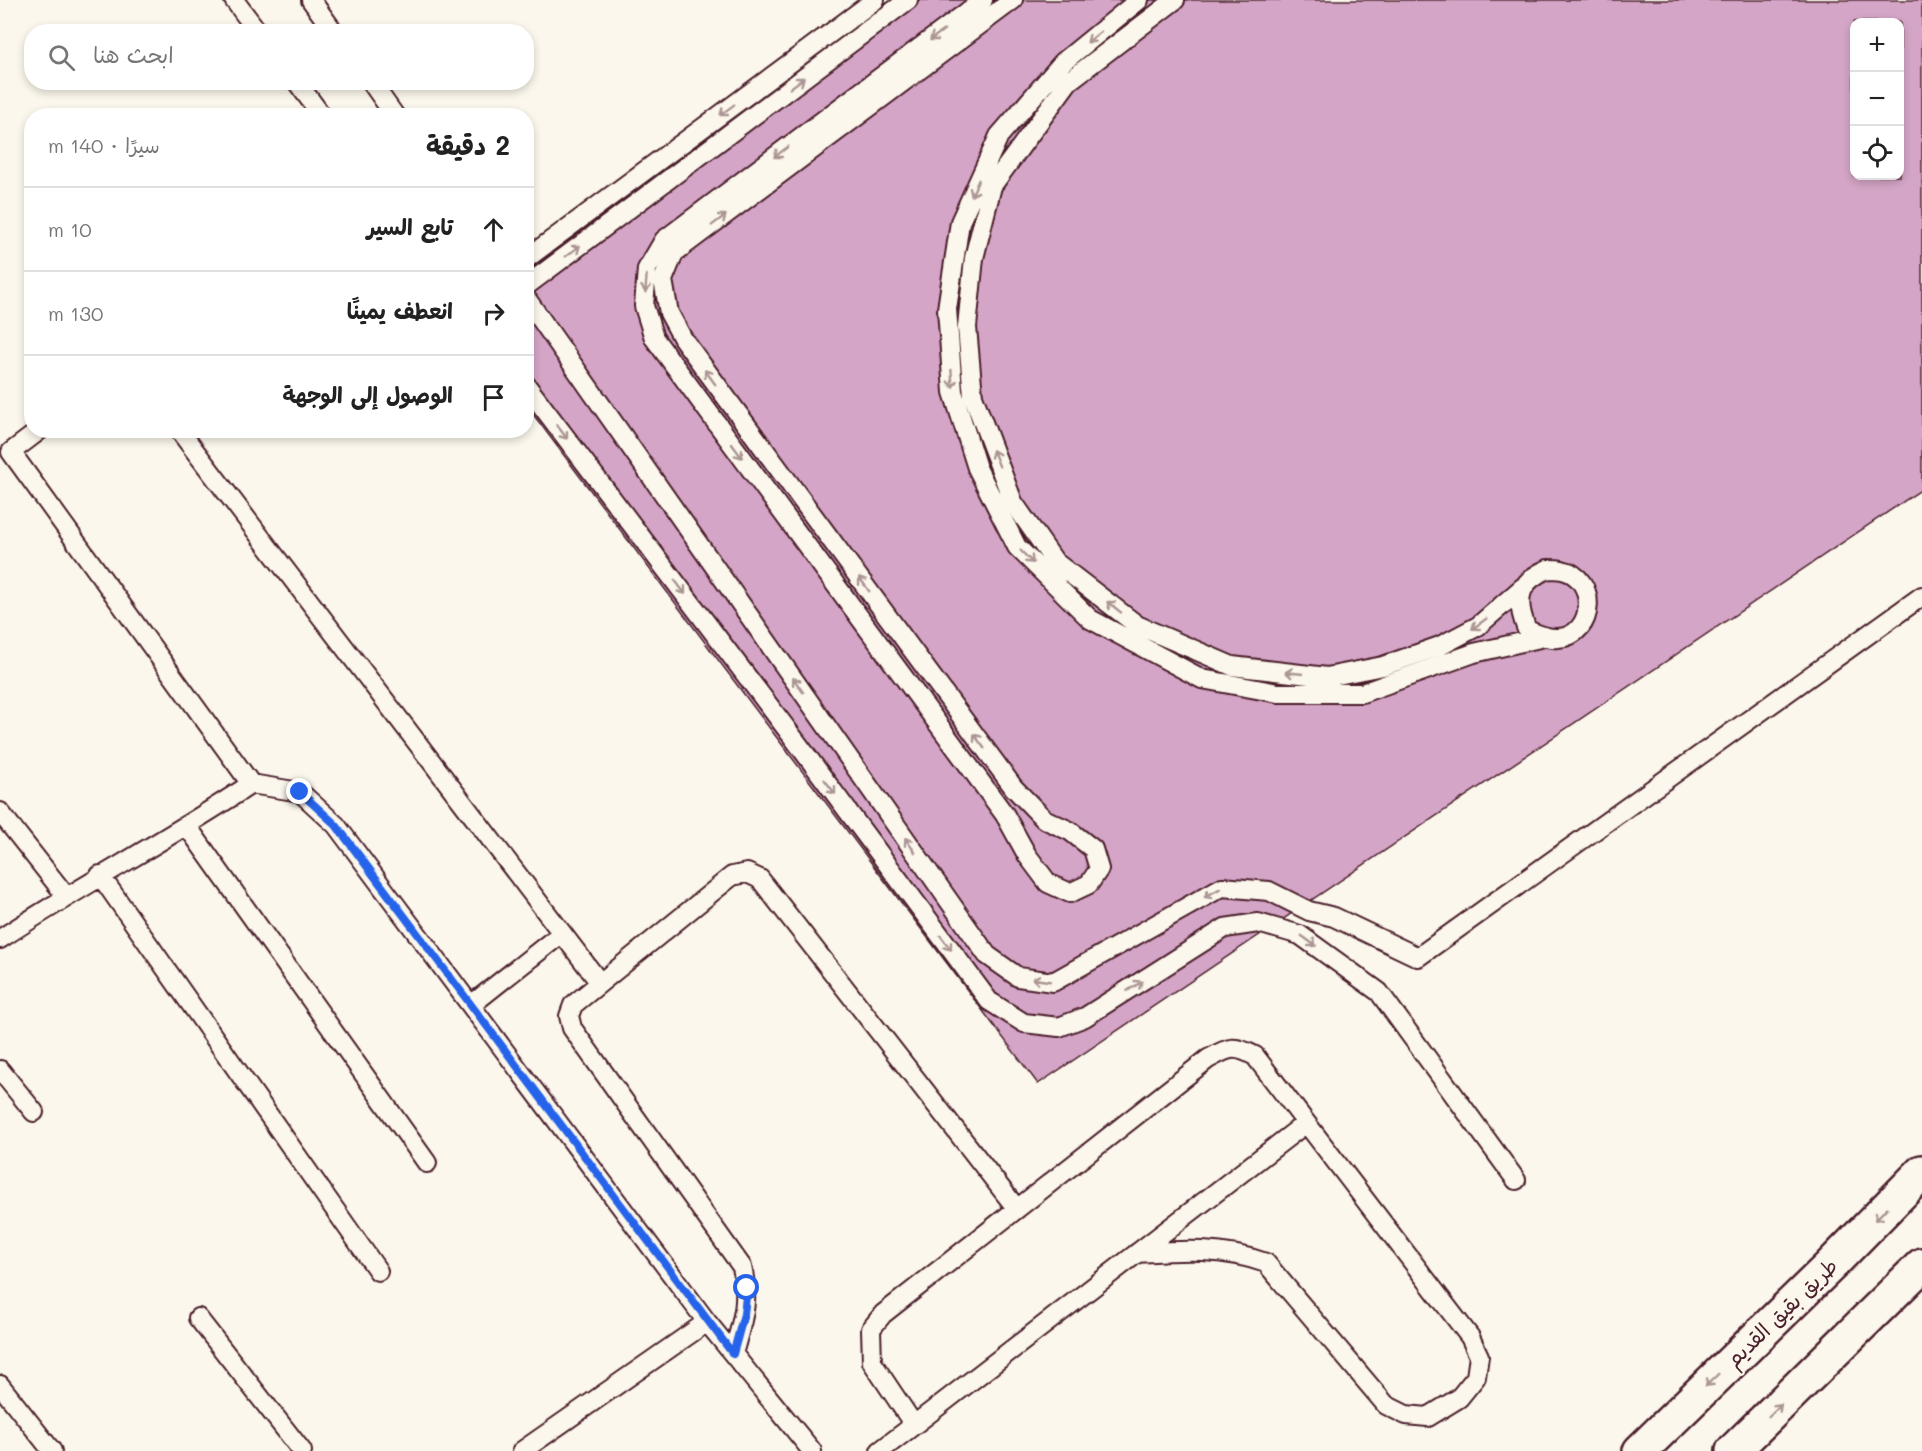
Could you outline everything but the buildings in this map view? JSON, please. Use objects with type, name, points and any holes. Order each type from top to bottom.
[{"type":"main road","name":"طريق بقيق القديم","points":[[1640,1451],[1830,1266],[1922,1172]]},
{"type":"main road","points":[[1733,1451],[1922,1265]]},
{"type":"lane","points":[[234,0],[252,24]]},
{"type":"lane","points":[[311,0],[328,24]]},
{"type":"lane","points":[[534,253],[875,0]]},
{"type":"lane","points":[[534,280],[908,0]]},
{"type":"lane","points":[[983,0],[664,240],[647,269],[644,306],[654,338],[998,806],[1027,855],[1048,883],[1070,892],[1089,884],[1099,868],[1093,849],[1070,831],[1044,819],[1014,788],[683,339],[669,313],[663,280],[674,254],[1013,0]]},
{"type":"lane","points":[[1139,0],[1063,62],[999,136],[960,222],[947,309],[953,392],[977,468],[1017,547],[1090,619],[1202,679],[1278,693],[1362,693],[1474,653],[1544,637],[1560,638],[1574,632],[1585,621],[1589,606],[1586,590],[1577,578],[1564,570],[1548,569],[1534,575],[1478,626],[1440,646],[1383,666],[1327,676],[1232,666],[1137,626],[1055,562],[1013,502],[973,396],[967,327],[974,258],[992,186],[1070,81],[1175,0]]},
{"type":"lane","points":[[303,90],[316,108]]},
{"type":"lane","points":[[377,90],[389,108]]},
{"type":"lane","points":[[534,309],[987,955],[1018,977],[1053,982],[1222,887],[1269,891],[1310,911],[1334,917],[1418,957],[1922,596]]},
{"type":"lane","points":[[534,396],[990,1001],[1024,1023],[1059,1027],[1085,1017],[1225,928],[1258,922],[1300,935],[1379,992],[1516,1180]]},
{"type":"lane","points":[[29,438],[11,452],[250,784]]},
{"type":"lane","points":[[184,438],[600,983]]},
{"type":"lane","points":[[1523,586],[1519,602],[1521,616],[1527,630],[1544,637]]},
{"type":"lane","points":[[2,934],[100,875],[188,826],[250,784],[300,792],[336,825],[707,1322],[812,1451]]},
{"type":"lane","points":[[0,812],[66,896]]},
{"type":"lane","points":[[188,826],[427,1163]]},
{"type":"lane","points":[[733,1354],[744,1314],[747,1288],[742,1267],[572,1028],[569,1016],[573,1005],[732,876],[747,873],[760,879],[1017,1209]]},
{"type":"lane","points":[[100,875],[378,1271]]},
{"type":"lane","points":[[471,1005],[562,933]]},
{"type":"lane","points":[[914,1425],[872,1362],[871,1329],[883,1314],[1208,1059],[1227,1049],[1239,1047],[1255,1056],[1470,1337],[1479,1356],[1476,1377],[1459,1398],[1428,1417],[1406,1415],[1386,1405],[1266,1263],[1245,1255],[1216,1250],[1137,1253]]},
{"type":"lane","points":[[0,1071],[34,1112]]},
{"type":"lane","points":[[880,1451],[1306,1123]]},
{"type":"lane","points":[[198,1318],[302,1451]]},
{"type":"lane","points":[[522,1451],[707,1322]]},
{"type":"lane","points":[[0,1385],[52,1451]]},
{"type":"route","points":[[300,792],[336,825],[733,1354],[744,1314],[747,1288]]}]
